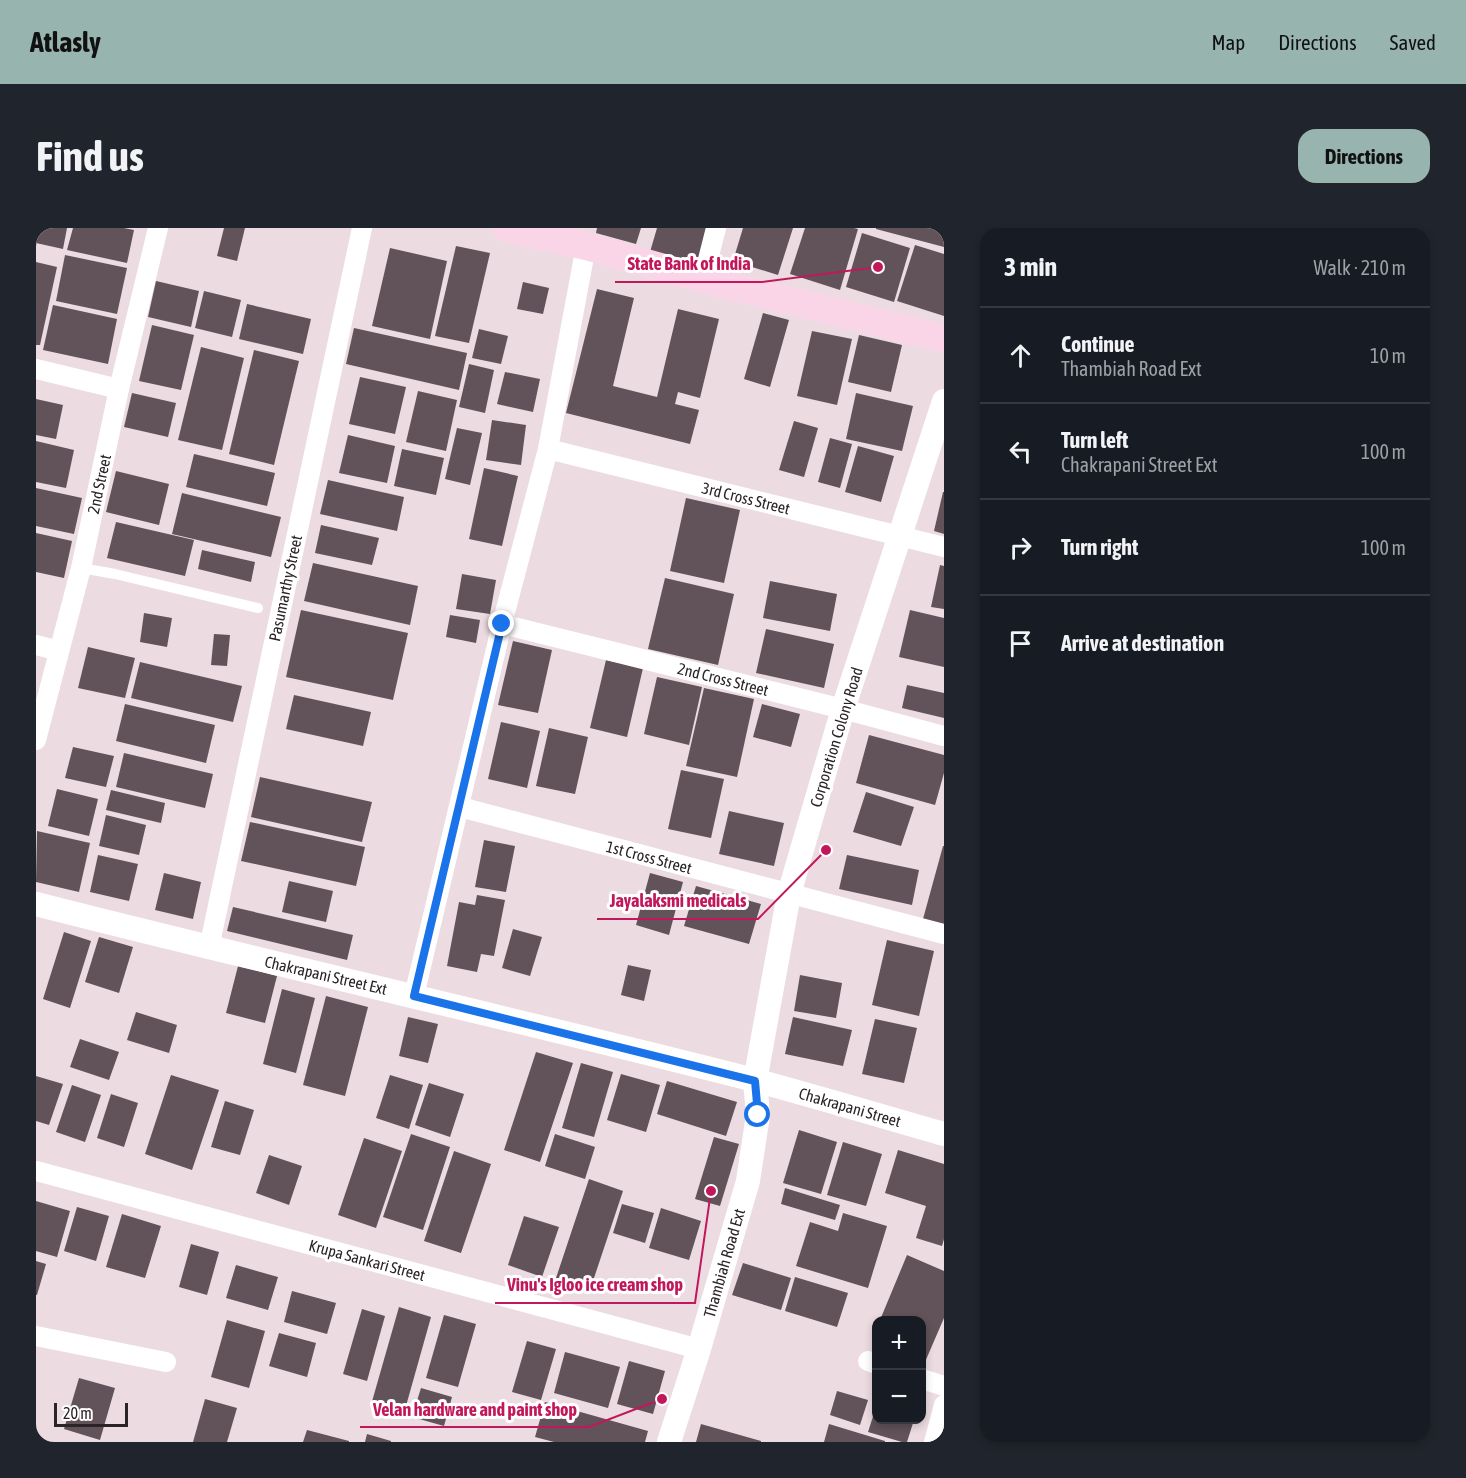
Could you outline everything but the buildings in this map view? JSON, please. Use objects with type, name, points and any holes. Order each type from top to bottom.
[{"type":"main road","points":[[506,228],[586,246],[703,279],[944,339]]},
{"type":"street","name":"2nd Street","points":[[36,740],[81,568],[119,389],[158,228]]},
{"type":"street","name":"Pasumarthy Street","points":[[209,948],[362,228]]},
{"type":"street","points":[[703,279],[716,228]]},
{"type":"street","points":[[414,996],[502,624],[548,449],[586,246]]},
{"type":"street","points":[[36,369],[119,389]]},
{"type":"street","name":"Corporation Colony Road","points":[[755,1081],[789,894],[843,709],[944,401]]},
{"type":"street","name":"3rd Cross Street","points":[[548,449],[944,547]]},
{"type":"street","name":"2nd Cross Street","points":[[502,624],[944,736]]},
{"type":"street","points":[[36,645],[59,651]]},
{"type":"street","name":"1st Cross Street","points":[[460,807],[944,934]]},
{"type":"street","name":"Chakrapani Street Ext","points":[[36,904],[755,1081]]},
{"type":"street","name":"Chakrapani Street","points":[[755,1081],[944,1134]]},
{"type":"street","name":"Thambiah Road Ext","points":[[669,1442],[748,1181],[758,1115],[755,1081]]},
{"type":"street","name":"Krupa Sankari Street","points":[[36,1171],[699,1349]]},
{"type":"street","points":[[36,1336],[166,1362]]},
{"type":"street","points":[[926,1381],[944,1386]]},
{"type":"street","points":[[934,1442],[944,1405]]},
{"type":"lane","points":[[81,568],[116,574],[258,608]]},
{"type":"place","name":"State Bank of India","points":[[878,267]]},
{"type":"place","name":"Jayalaksmi medicals","points":[[826,850]]},
{"type":"place","name":"Vinu's Igloo ice cream shop","points":[[711,1191]]},
{"type":"place","name":"Velan hardware and paint shop","points":[[662,1399]]},
{"type":"route","points":[[502,624],[414,996],[755,1081],[758,1115]]}]
